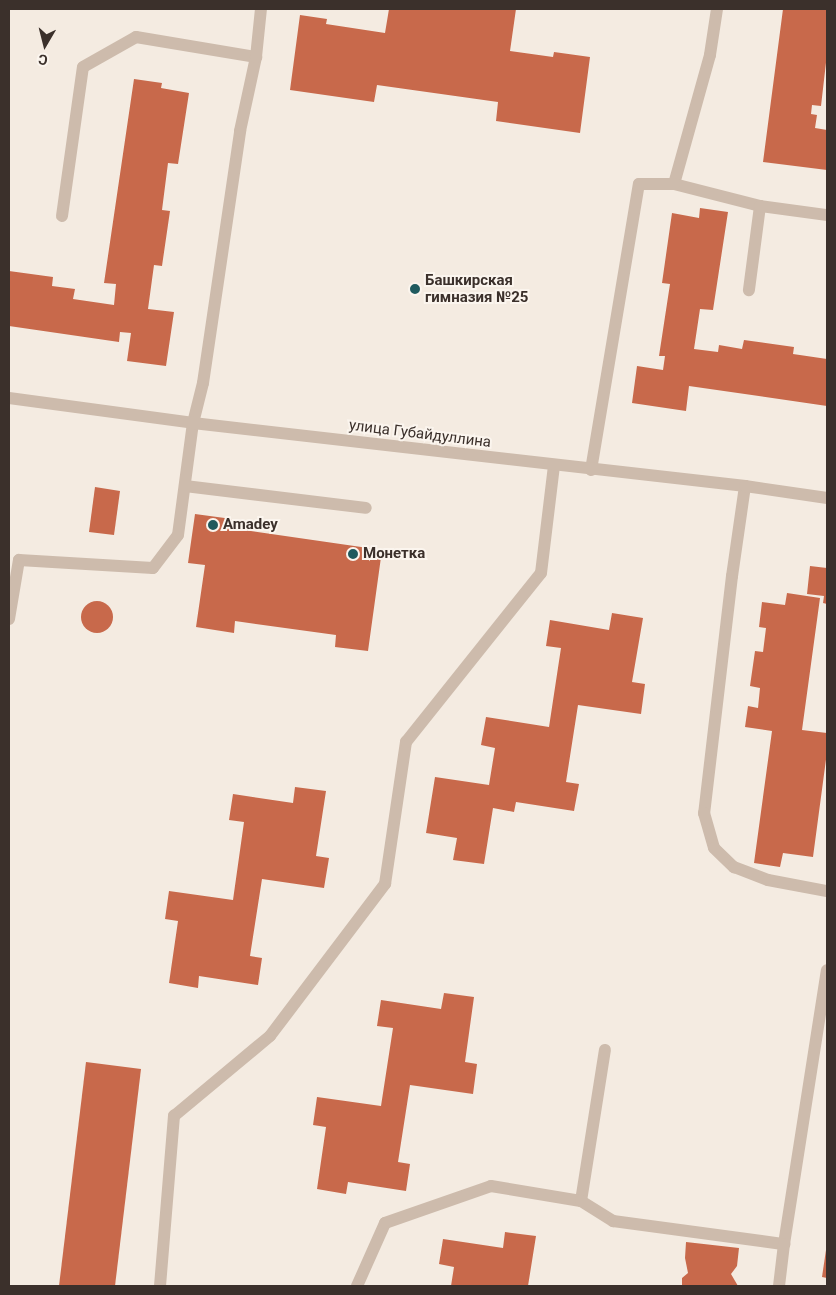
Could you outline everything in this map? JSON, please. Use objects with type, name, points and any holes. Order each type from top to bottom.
[{"type":"street","points":[[9,619],[14,559],[153,568],[178,535],[193,423],[203,383],[240,131],[256,57],[262,9]]},
{"type":"street","points":[[674,184],[710,55],[717,9]]},
{"type":"street","points":[[62,216],[83,67],[136,37],[256,57]]},
{"type":"street","points":[[591,470],[639,184],[674,184],[760,206],[827,215]]},
{"type":"street","points":[[749,290],[760,206]]},
{"type":"street","name":"улица Губайдуллина","points":[[9,398],[193,423],[554,466],[745,486],[827,498]]},
{"type":"street","points":[[160,1286],[174,1116],[270,1036],[384,884],[406,742],[541,573],[554,466]]},
{"type":"street","points":[[185,486],[366,508]]},
{"type":"street","points":[[745,486],[732,576],[704,813],[714,848],[734,867],[768,880],[827,891]]},
{"type":"street","points":[[779,1286],[827,970]]},
{"type":"street","points":[[581,1200],[605,1050]]},
{"type":"street","points":[[358,1286],[385,1223],[491,1186],[581,1200],[613,1221],[784,1244]]},
{"type":"building","points":[[389,9],[516,9],[510,51],[553,57],[554,52],[590,57],[580,133],[496,121],[498,102],[377,85],[374,102],[290,90],[300,15],[327,19],[326,24],[385,33]]},
{"type":"building","points":[[783,9],[827,9],[827,54],[821,106],[812,105],[811,114],[817,115],[815,128],[827,130],[827,170],[763,162]]},
{"type":"building","points":[[134,79],[162,83],[161,88],[189,93],[178,164],[168,163],[162,210],[170,211],[162,266],[154,265],[148,309],[174,312],[166,366],[127,361],[131,333],[120,332],[119,342],[9,326],[9,271],[53,277],[52,286],[75,289],[73,299],[114,305],[116,284],[104,283]]},
{"type":"building","points":[[700,208],[728,212],[713,310],[700,309],[694,349],[718,352],[719,345],[742,349],[744,340],[794,347],[793,354],[827,359],[827,406],[689,386],[686,411],[632,403],[637,366],[663,370],[665,356],[659,356],[670,284],[662,283],[672,213],[699,218]]},
{"type":"building","points":[[95,487],[120,491],[114,535],[89,532]]},
{"type":"building","points":[[195,514],[232,519],[230,528],[382,550],[368,651],[335,647],[336,635],[235,621],[234,633],[196,627],[205,565],[188,563]]},
{"type":"building","points":[[810,566],[827,568],[827,604],[823,603],[824,596],[807,594]]},
{"type":"building","points":[[787,593],[820,598],[802,730],[827,733],[827,752],[813,857],[783,853],[780,867],[754,863],[772,731],[745,727],[748,706],[758,708],[760,688],[750,686],[755,651],[763,652],[766,628],[759,627],[762,602],[785,605]]},
{"type":"building","points":[[97,601],[108,606],[113,617],[108,628],[97,633],[86,628],[81,617],[86,606]]},
{"type":"building","points":[[612,613],[643,618],[632,682],[645,684],[641,714],[578,705],[566,782],[579,784],[574,811],[516,802],[514,812],[493,808],[484,864],[453,860],[457,838],[426,833],[435,777],[489,785],[495,748],[481,745],[486,717],[549,727],[561,648],[546,646],[550,620],[609,630]]},
{"type":"building","points":[[295,787],[326,791],[316,856],[329,858],[324,888],[262,879],[250,956],[262,958],[258,985],[199,976],[198,988],[169,983],[178,921],[165,919],[169,891],[233,900],[244,822],[229,820],[233,794],[293,803]]},
{"type":"building","points":[[444,993],[474,997],[465,1062],[477,1064],[473,1094],[410,1085],[398,1162],[410,1164],[406,1191],[348,1182],[346,1194],[317,1189],[326,1127],[313,1125],[317,1097],[381,1106],[393,1028],[377,1026],[381,1000],[441,1009]]},
{"type":"building","points":[[86,1062],[141,1069],[115,1286],[59,1286]]},
{"type":"building","points":[[505,1232],[536,1236],[528,1286],[451,1286],[454,1267],[439,1264],[443,1239],[503,1248]]},
{"type":"building","points":[[686,1242],[739,1248],[737,1266],[731,1274],[738,1286],[682,1286],[682,1278],[688,1273],[685,1258]]},
{"type":"building","points":[[827,1250],[827,1278],[822,1277]]},
{"type":"place","name":"Башкирская гимназия №25","points":[[415,289]]},
{"type":"place","name":"Amadey","points":[[213,525]]},
{"type":"place","name":"Монетка","points":[[353,554]]}]
